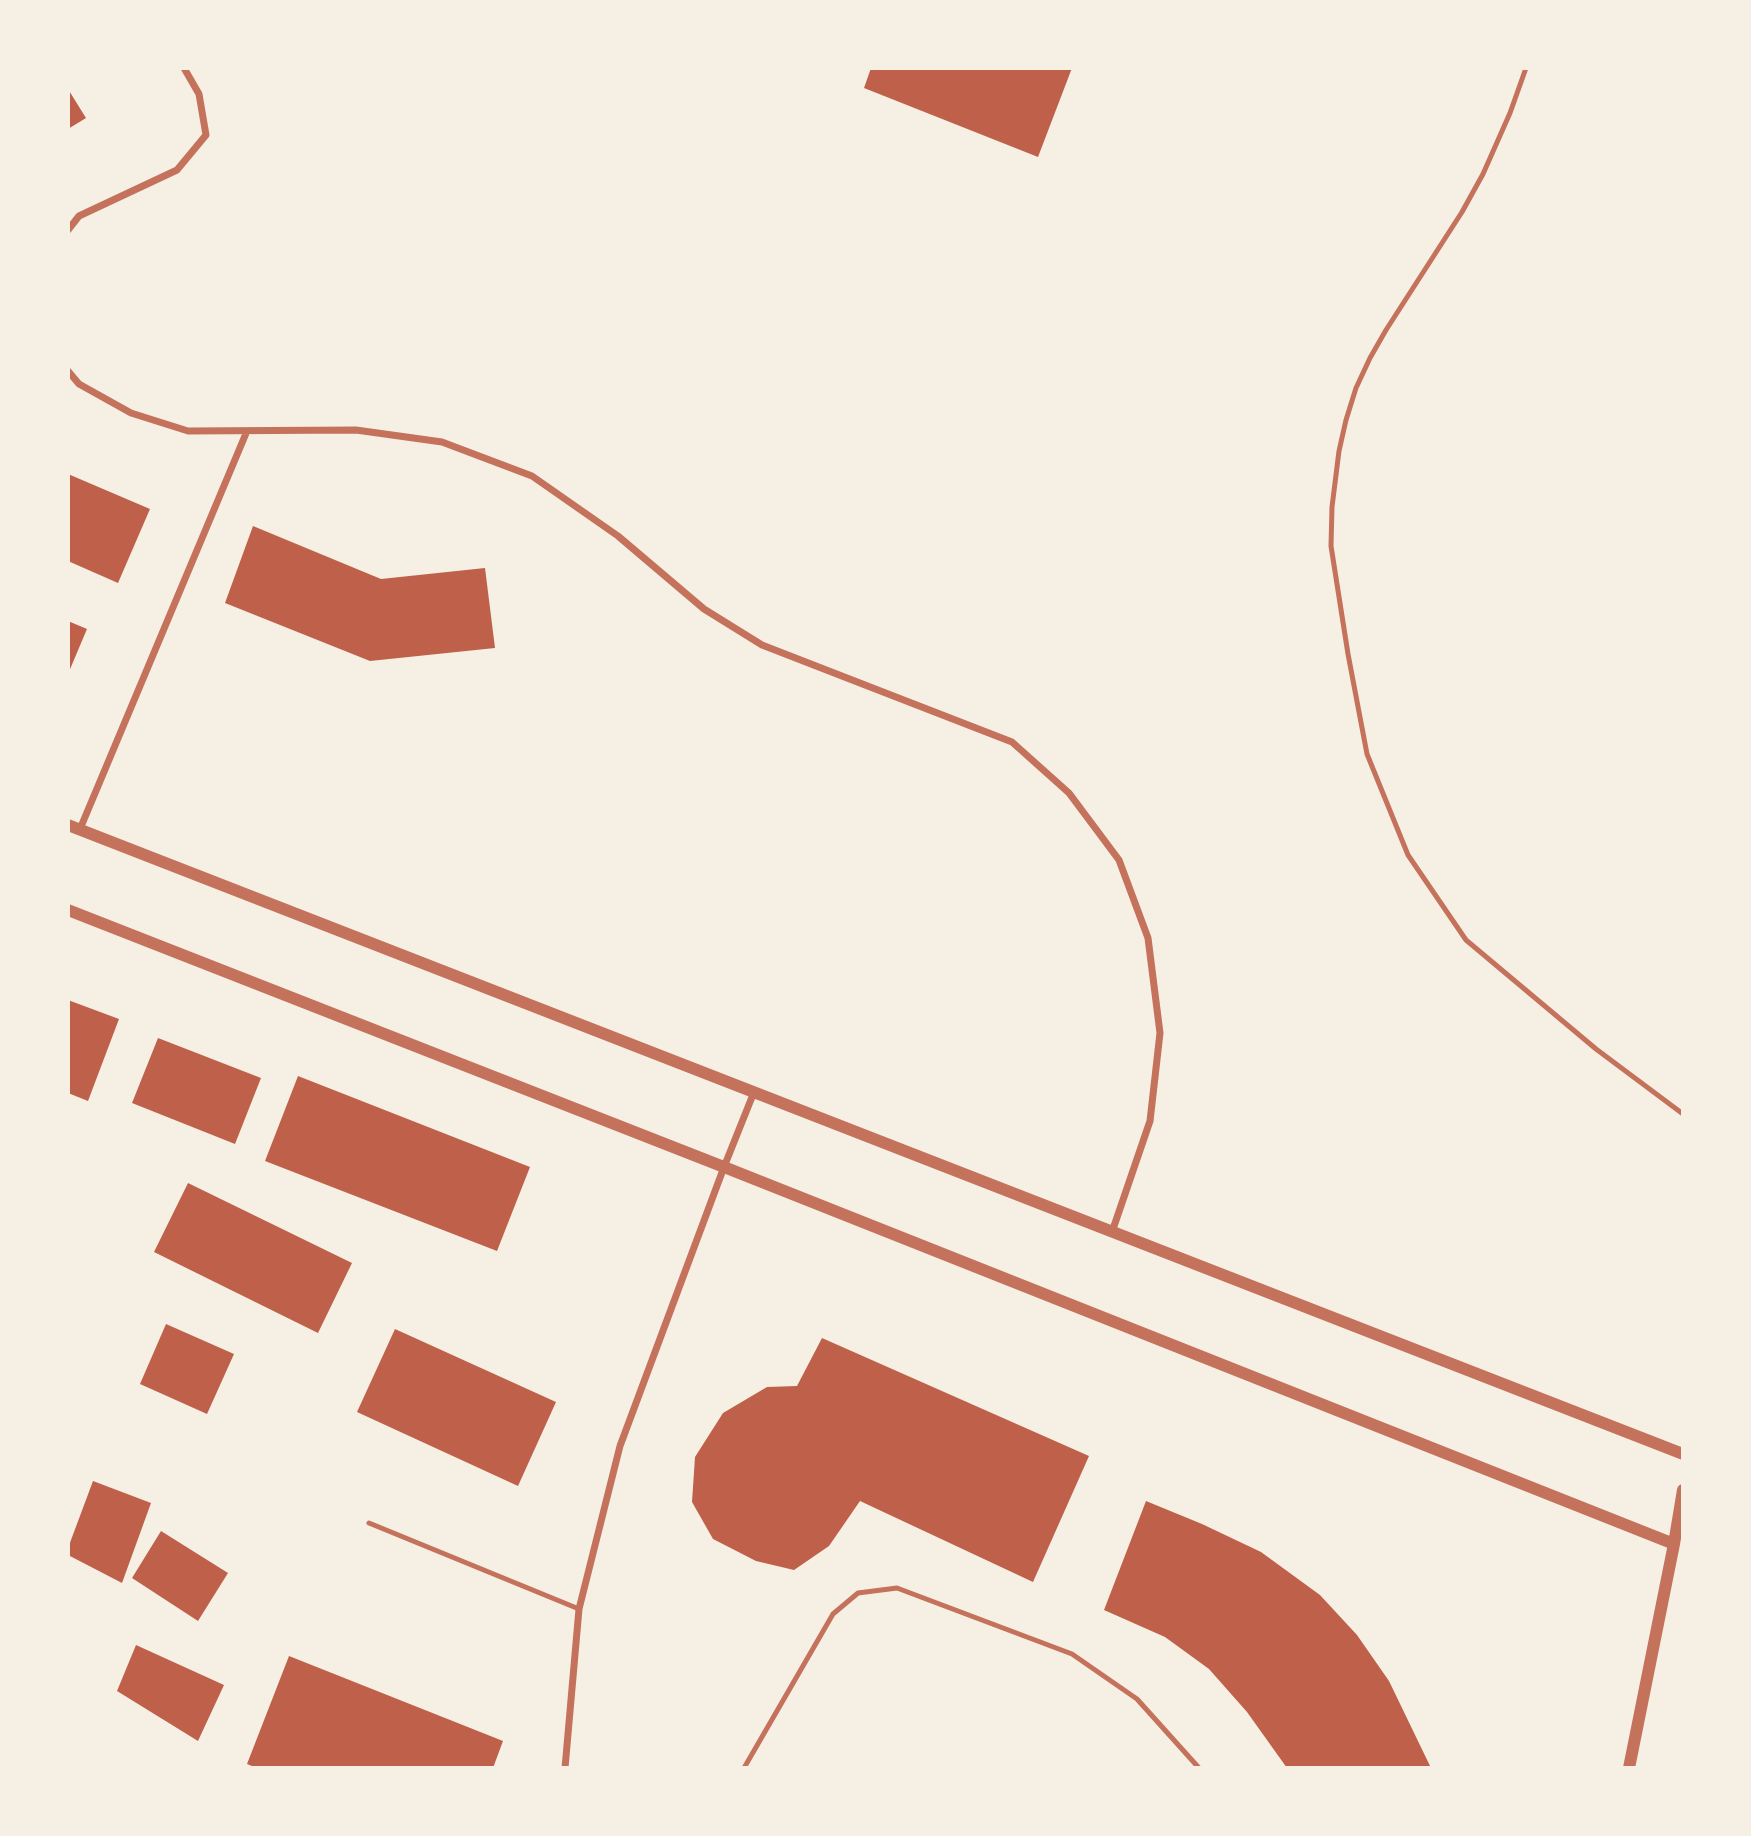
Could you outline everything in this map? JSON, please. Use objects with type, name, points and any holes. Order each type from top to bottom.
[{"type":"street","points":[[68,230],[79,216],[177,170],[206,135],[199,94],[184,68]]},
{"type":"street","points":[[68,371],[79,384],[131,413],[188,431],[356,430],[442,442],[532,476],[618,536],[704,609],[762,645],[1012,742],[1069,793],[1119,860],[1148,938],[1160,1032],[1150,1121],[1112,1232]]},
{"type":"street","points":[[247,431],[74,827],[1683,1454]]},
{"type":"street","points":[[68,910],[1674,1544]]},
{"type":"street","points":[[565,1768],[579,1609],[620,1446],[754,1092]]},
{"type":"street","points":[[1629,1768],[1683,1490]]},
{"type":"lane","points":[[1526,68],[1483,174],[1462,212],[1386,330],[1356,388],[1339,451],[1332,507],[1331,546],[1367,754],[1408,855],[1466,940],[1596,1049],[1683,1114]]},
{"type":"lane","points":[[369,1523],[579,1609]]},
{"type":"lane","points":[[1674,1544],[1683,1533]]},
{"type":"lane","points":[[744,1768],[833,1614],[858,1592],[897,1588],[1072,1654],[1137,1699],[1199,1768]]},
{"type":"building","points":[[871,68],[1072,68],[1038,157],[864,88]]},
{"type":"building","points":[[68,89],[86,118],[68,129]]},
{"type":"building","points":[[68,474],[150,509],[118,583],[68,561]]},
{"type":"building","points":[[253,526],[381,579],[485,568],[495,648],[370,661],[225,603]]},
{"type":"building","points":[[68,621],[87,629],[68,674]]},
{"type":"building","points":[[68,1000],[119,1019],[88,1101],[68,1093]]},
{"type":"building","points":[[158,1038],[261,1078],[235,1144],[132,1103]]},
{"type":"building","points":[[298,1076],[530,1167],[497,1251],[265,1161]]},
{"type":"building","points":[[188,1183],[352,1263],[318,1333],[154,1252]]},
{"type":"building","points":[[166,1324],[234,1354],[207,1414],[140,1384]]},
{"type":"building","points":[[395,1329],[556,1402],[518,1486],[357,1412]]},
{"type":"building","points":[[822,1338],[1089,1456],[1033,1582],[860,1501],[829,1546],[794,1570],[756,1561],[713,1539],[692,1502],[695,1457],[723,1413],[767,1387],[797,1386]]},
{"type":"building","points":[[93,1481],[151,1503],[122,1583],[68,1555],[68,1548]]},
{"type":"building","points":[[1146,1501],[1261,1552],[1320,1595],[1357,1635],[1389,1681],[1431,1768],[1287,1768],[1247,1712],[1209,1669],[1165,1637],[1104,1610]]},
{"type":"building","points":[[161,1531],[228,1573],[198,1621],[132,1578]]},
{"type":"building","points":[[136,1645],[224,1685],[198,1741],[117,1691]]},
{"type":"building","points":[[289,1656],[503,1741],[493,1768],[257,1768],[247,1764]]}]
